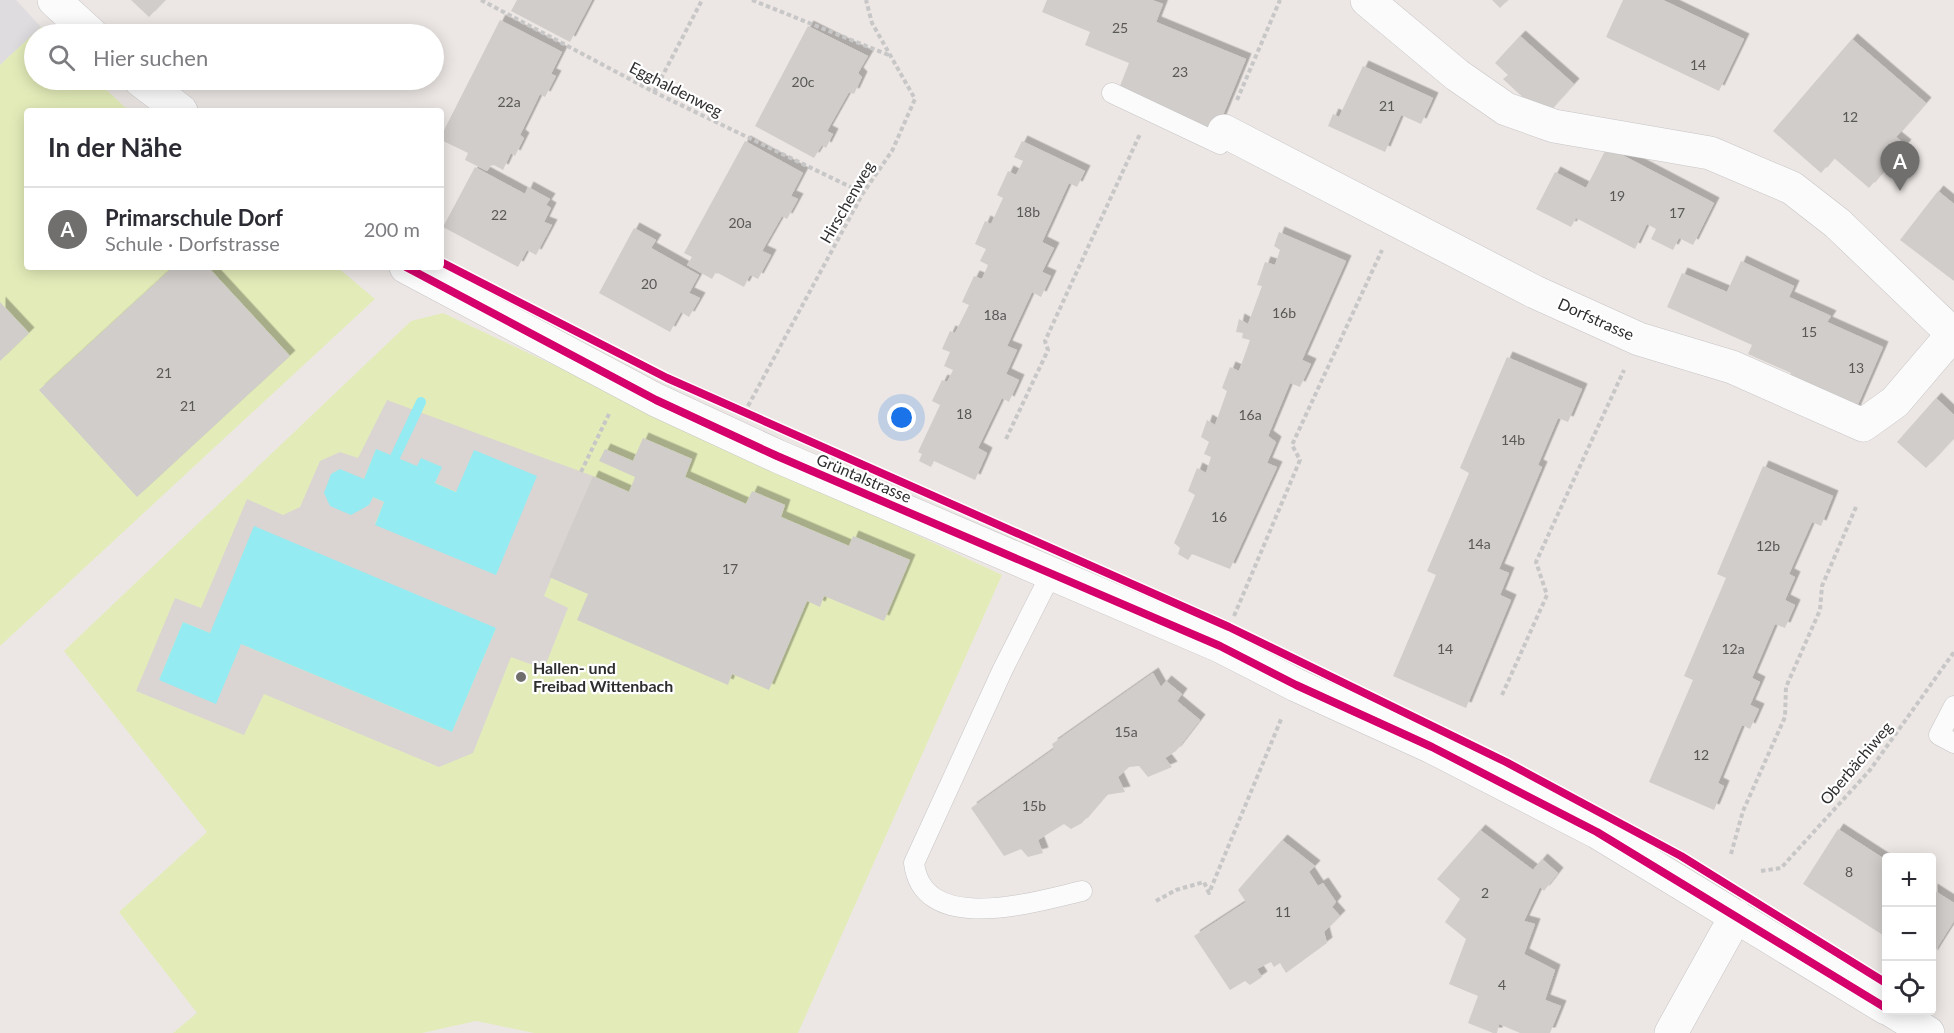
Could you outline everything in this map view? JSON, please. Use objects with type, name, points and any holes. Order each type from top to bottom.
[{"type":"street","points":[[54,0],[80,24]]},
{"type":"street","name":"Dorfstrasse","points":[[1224,131],[1536,292],[1638,339],[1732,367],[1863,425],[1895,402],[1954,334],[1837,223],[1792,188],[1710,153],[1554,126],[1506,109],[1457,75],[1367,0]]},
{"type":"street","points":[[154,90],[178,108]]},
{"type":"street","name":"Grüntalstrasse","points":[[412,270],[656,400],[1220,646],[1296,685],[1432,747],[1587,826],[1882,1005]]},
{"type":"street","points":[[1671,1033],[1736,916]]},
{"type":"street","points":[[1898,1015],[1928,1033]]},
{"type":"lane","points":[[1112,93],[1220,144],[1224,131]]},
{"type":"lane","points":[[1051,574],[1003,669],[914,863],[915,874],[921,885],[934,899],[959,906],[993,910],[1082,891]]},
{"type":"lane","points":[[1954,706],[1939,735],[1954,743]]},
{"type":"path","points":[[654,92],[702,0]]},
{"type":"path","points":[[753,0],[891,56]]},
{"type":"path","points":[[1224,131],[1280,0]]},
{"type":"path","points":[[1006,439],[1048,350],[1045,340],[1150,112]]},
{"type":"path","points":[[1220,646],[1300,460],[1292,445],[1396,218]]},
{"type":"path","points":[[1502,695],[1547,595],[1536,562],[1638,339]]},
{"type":"path","points":[[581,472],[612,407]]},
{"type":"path","points":[[744,414],[753,417]]},
{"type":"path","points":[[1731,854],[1743,811],[1785,717],[1786,687],[1820,610],[1822,586],[1856,507]]},
{"type":"path","points":[[1156,901],[1176,890],[1204,882],[1209,893],[1296,685]]},
{"type":"shaded area","points":[[0,0],[16,0],[38,24],[24,24],[24,43],[0,65]]},
{"type":"shaded area","points":[[387,400],[593,476],[544,596],[568,608],[544,669],[511,657],[473,753],[439,767],[264,694],[244,735],[136,691],[175,598],[201,608],[247,499],[283,515],[300,507],[320,461],[340,452],[358,458]],"holes":[[[376,450],[417,467],[441,467],[435,483],[457,492],[375,524],[384,502],[373,497],[364,479]],[[183,622],[210,633],[496,628],[452,732],[241,644],[159,680]]]},
{"type":"green space","points":[[24,43],[24,90],[107,90],[126,108],[24,108],[24,270],[341,270],[375,299],[0,646],[0,65]]},
{"type":"green space","name":"Hallen- und Freibad Wittenbach","points":[[443,313],[1002,575],[798,1033],[534,1033],[476,1021],[422,1033],[173,1033],[197,1013],[119,912],[207,832],[64,651],[411,321]]},
{"type":"water","points":[[376,449],[417,466],[421,458],[442,467],[435,483],[456,492],[474,450],[537,476],[496,575],[375,525],[384,502],[373,497],[369,505],[351,515],[330,506],[324,493],[331,474],[340,469],[364,479]]},
{"type":"water","points":[[254,526],[496,628],[452,732],[241,644],[216,704],[159,680],[183,622],[210,633]]},
{"type":"building","points":[[131,0],[165,0],[149,17]]},
{"type":"building","points":[[517,0],[592,0],[570,42],[511,11]]},
{"type":"building","points":[[1047,0],[1152,0],[1163,4],[1156,22],[1246,59],[1216,132],[1118,91],[1129,63],[1085,45],[1090,32],[1042,12]]},
{"type":"building","points":[[1492,0],[1508,0],[1500,8]]},
{"type":"building","points":[[1623,0],[1663,0],[1744,39],[1719,91],[1606,37]]},
{"type":"building","points":[[500,20],[562,52],[551,74],[556,76],[545,97],[540,94],[520,135],[524,138],[515,156],[511,153],[503,170],[492,164],[487,171],[465,160],[468,153],[444,141],[444,130]]},
{"type":"building","points":[[808,26],[868,56],[858,73],[862,77],[854,94],[849,92],[827,131],[833,134],[826,148],[822,145],[814,158],[755,126]]},
{"type":"building","points":[[1520,36],[1574,84],[1544,117],[1503,79],[1508,75],[1495,63]]},
{"type":"building","points":[[1852,39],[1926,103],[1896,137],[1906,145],[1869,188],[1834,158],[1821,173],[1773,131]]},
{"type":"building","points":[[1363,66],[1433,98],[1421,124],[1401,115],[1385,152],[1328,126],[1333,114],[1339,117]]},
{"type":"building","points":[[745,141],[803,173],[791,196],[798,199],[787,219],[782,216],[762,251],[771,255],[758,279],[750,275],[744,287],[716,272],[712,279],[687,265],[692,257],[684,253]]},
{"type":"building","points":[[1022,141],[1085,171],[1077,187],[1069,183],[1042,242],[1054,248],[1042,272],[1051,276],[1041,297],[1032,292],[1007,346],[1017,350],[1006,374],[1019,380],[1009,402],[1002,398],[978,448],[987,453],[975,480],[934,461],[931,467],[919,461],[922,454],[918,452],[940,405],[932,401],[942,380],[947,382],[953,370],[944,366],[950,352],[942,349],[950,331],[955,333],[969,305],[962,302],[974,276],[982,279],[988,265],[980,261],[986,249],[975,244],[985,221],[991,224],[1003,198],[997,195],[1008,171],[1016,175],[1023,161],[1014,157]]},
{"type":"building","points":[[1607,147],[1714,203],[1693,245],[1679,238],[1673,250],[1651,239],[1656,229],[1647,224],[1635,249],[1576,218],[1571,227],[1536,209],[1555,172],[1586,188]]},
{"type":"building","points":[[475,167],[525,194],[528,187],[550,199],[546,205],[551,208],[544,222],[552,225],[536,255],[527,250],[518,267],[444,228]]},
{"type":"building","points":[[1938,191],[1954,204],[1954,281],[1900,240]]},
{"type":"building","points":[[634,228],[656,240],[651,248],[699,275],[689,293],[700,298],[689,317],[681,312],[670,332],[599,293]]},
{"type":"building","points":[[1279,232],[1346,261],[1302,360],[1311,364],[1300,387],[1290,383],[1268,436],[1276,442],[1267,463],[1277,467],[1230,569],[1192,554],[1188,560],[1178,554],[1180,548],[1174,543],[1195,495],[1188,491],[1197,468],[1206,473],[1211,457],[1204,454],[1209,442],[1201,437],[1207,420],[1215,425],[1227,391],[1222,388],[1230,367],[1239,371],[1250,340],[1242,338],[1243,333],[1236,332],[1239,319],[1248,324],[1262,286],[1257,285],[1265,262],[1275,265],[1280,250],[1274,246]]},
{"type":"building","points":[[1741,261],[1794,286],[1789,297],[1831,316],[1827,322],[1883,347],[1853,416],[1785,386],[1791,373],[1748,354],[1752,345],[1667,307],[1682,273],[1727,292]]},
{"type":"building","points":[[170,270],[211,270],[290,356],[137,497],[39,390]]},
{"type":"building","points":[[0,302],[29,333],[0,361]]},
{"type":"building","points":[[1507,357],[1582,389],[1568,422],[1558,418],[1538,465],[1542,467],[1499,569],[1509,573],[1500,595],[1511,600],[1466,708],[1393,676],[1436,575],[1427,571],[1469,473],[1460,468]]},
{"type":"building","points":[[1936,398],[1954,415],[1954,438],[1926,468],[1897,442]]},
{"type":"building","points":[[643,438],[692,459],[685,477],[746,504],[752,491],[785,505],[781,517],[849,546],[853,536],[910,560],[884,621],[824,596],[820,607],[807,601],[769,690],[732,674],[728,685],[577,620],[588,594],[549,577],[593,476],[629,492],[635,477],[599,461],[605,449],[633,461]]},
{"type":"building","points":[[1763,466],[1833,496],[1821,526],[1812,522],[1789,574],[1795,577],[1785,600],[1795,605],[1785,628],[1775,624],[1752,678],[1760,682],[1750,705],[1759,709],[1750,729],[1742,725],[1718,783],[1724,786],[1714,810],[1649,782],[1693,680],[1684,676],[1726,578],[1717,574]]},
{"type":"building","points":[[1153,673],[1161,687],[1166,681],[1182,694],[1177,701],[1200,720],[1176,751],[1165,758],[1172,767],[1148,777],[1139,766],[1129,767],[1118,777],[1125,792],[1106,795],[1082,823],[1071,829],[1064,824],[1038,840],[1043,853],[1028,857],[1021,849],[1004,856],[971,808],[1054,749],[1052,744]]},
{"type":"building","points":[[1838,829],[1882,857],[1882,934],[1803,884]]},
{"type":"building","points":[[1480,830],[1533,870],[1542,859],[1558,873],[1544,891],[1540,887],[1524,921],[1535,924],[1524,954],[1555,970],[1545,1000],[1561,1006],[1550,1033],[1520,1033],[1499,1024],[1497,1033],[1493,1033],[1468,1023],[1478,996],[1449,984],[1466,939],[1445,922],[1460,899],[1437,879]]},
{"type":"building","points":[[1282,840],[1315,866],[1309,872],[1318,886],[1323,883],[1336,902],[1332,907],[1340,916],[1324,932],[1327,943],[1286,973],[1280,963],[1274,967],[1271,962],[1257,969],[1262,977],[1250,985],[1245,981],[1230,990],[1194,936],[1246,902],[1238,890]]},
{"type":"building","points":[[1936,892],[1954,903],[1954,921],[1936,950]]},
{"type":"waterway","points":[[395,457],[421,402]]},
{"type":"cycle path","points":[[444,264],[667,378],[1229,627],[1506,762],[1681,856],[1882,981]]},
{"type":"cycle path","points":[[412,270],[656,400],[777,456],[1220,646],[1296,685],[1432,747],[1597,832],[1882,1006]]},
{"type":"place","name":"Primarschule Dorf","points":[[1900,191]]},
{"type":"place","name":"Hallen- und Freibad Wittenbach","points":[[521,677]]}]
